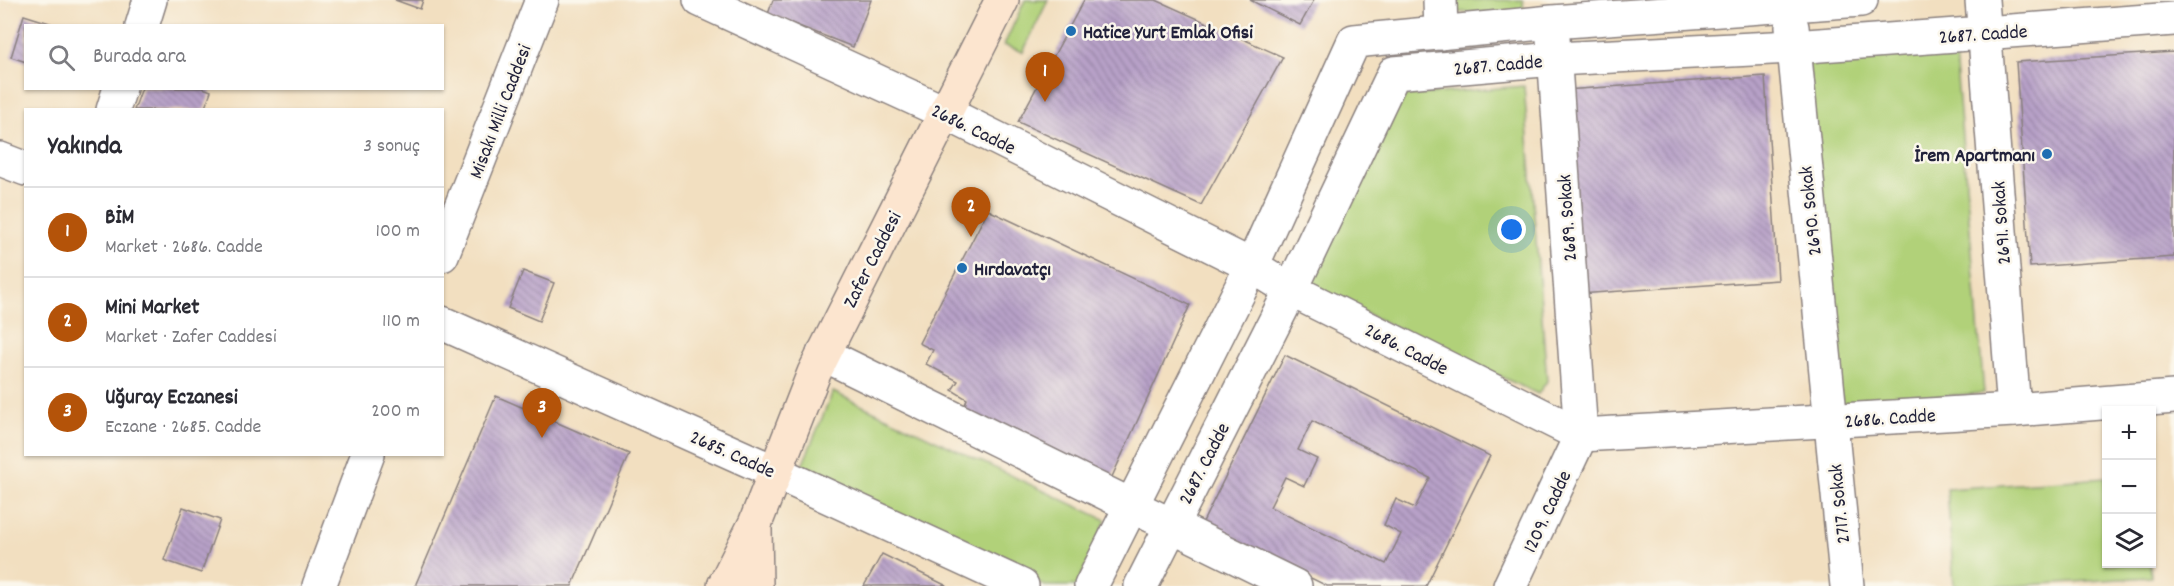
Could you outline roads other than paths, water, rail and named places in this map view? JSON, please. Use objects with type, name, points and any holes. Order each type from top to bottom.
[{"type":"main road","name":"Zafer Caddesi","points":[[724,586],[755,524],[823,354],[1002,0]]},
{"type":"main road","points":[[755,524],[756,586]]},
{"type":"street","points":[[143,24],[150,0]]},
{"type":"street","name":"Misakı Milli Caddesi","points":[[444,250],[543,0]]},
{"type":"street","name":"2686. Cadde","points":[[699,0],[944,112],[1252,266],[1292,290],[1581,435],[2014,410],[2174,397]]},
{"type":"street","points":[[1440,0],[1441,33]]},
{"type":"street","name":"2687. Cadde","points":[[1090,586],[1252,266],[1354,41],[1441,33],[1551,11],[1861,0]]},
{"type":"street","name":"2691. Sokak","points":[[1982,0],[2014,410]]},
{"type":"street","name":"2690. Sokak","points":[[1790,3],[1829,421]]},
{"type":"street","name":"2689. Sokak","points":[[1551,11],[1581,435]]},
{"type":"street","name":"2687. Cadde","points":[[1141,586],[1292,290],[1394,73],[1555,59],[1793,47],[2174,19]]},
{"type":"street","points":[[114,108],[119,90]]},
{"type":"street","points":[[0,159],[24,168]]},
{"type":"street","name":"2685. Cadde","points":[[444,324],[775,472],[1022,586]]},
{"type":"street","points":[[823,354],[1130,507],[1295,586]]},
{"type":"street","name":"2717. Sokak","points":[[1829,421],[1847,586]]},
{"type":"street","name":"1209. Cadde","points":[[1510,586],[1581,435]]},
{"type":"street","points":[[319,586],[367,456]]},
{"type":"place","name":"Hatice Yurt Emlak Ofisi","points":[[1071,31]]},
{"type":"place","name":"BİM","points":[[1045,102]]},
{"type":"place","name":"İrem Apartmanı","points":[[2047,154]]},
{"type":"place","name":"Mini Market","points":[[971,237]]},
{"type":"place","name":"Hırdavatçı","points":[[962,268]]},
{"type":"place","name":"Uğuray Eczanesi","points":[[542,438]]}]
